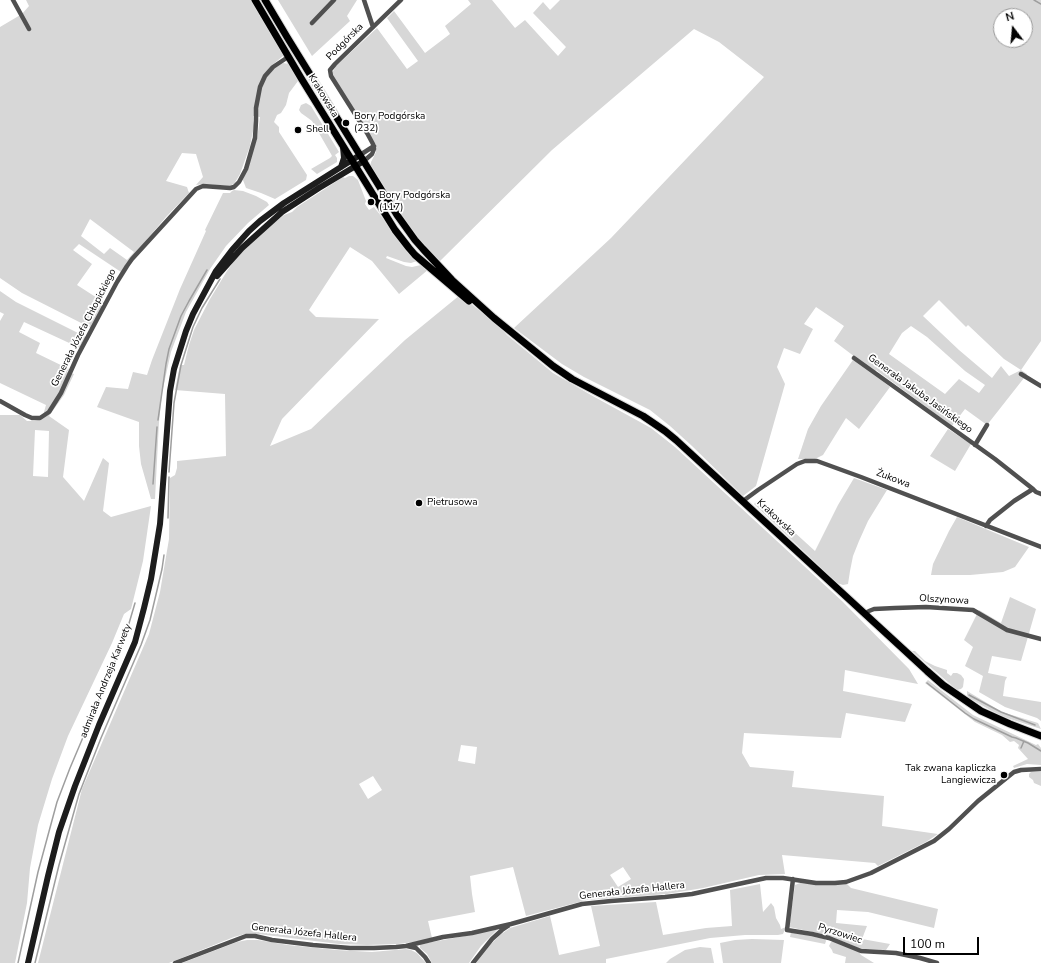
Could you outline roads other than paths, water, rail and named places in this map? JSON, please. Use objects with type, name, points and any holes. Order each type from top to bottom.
[{"type":"main road","name":"Krakowska","points":[[255,0],[288,57],[391,225],[409,248],[429,267],[460,294],[494,318]]},
{"type":"main road","name":"Krakowska","points":[[265,0],[397,215],[415,240],[438,266],[494,318],[566,375],[643,416],[665,431],[943,685],[981,711],[1041,736]]},
{"type":"main road","points":[[341,166],[344,158],[343,147]]},
{"type":"main road","name":"admirała Andrzeja Karwety","points":[[208,287],[242,248],[282,212],[362,158]]},
{"type":"main road","name":"admirała Andrzeja Karwety","points":[[28,963],[59,832],[75,786],[135,642],[144,608],[151,579],[160,524],[170,391],[174,369],[186,331],[193,314],[216,271],[243,238],[260,221],[289,199],[341,166],[353,163]]},
{"type":"street","points":[[13,0],[28,29]]},
{"type":"street","points":[[312,23],[334,0]]},
{"type":"street","points":[[364,0],[373,27]]},
{"type":"street","name":"Podgórska","points":[[362,158],[374,146],[331,76],[330,70],[334,64],[401,0]]},
{"type":"street","name":"Generała Józefa Chłopickiego","points":[[0,401],[32,418],[40,418],[49,412],[117,282],[132,259],[196,189],[204,186],[228,188],[234,187],[239,182],[246,169],[255,138],[256,108],[260,87],[265,76],[273,67],[288,57]]},
{"type":"street","name":"Generała Jakuba Jasińskiego","points":[[854,358],[995,458],[1036,492],[1041,494]]},
{"type":"street","points":[[1021,374],[1041,386]]},
{"type":"street","name":"Generała Jakuba Jasińskiego","points":[[975,444],[987,425]]},
{"type":"street","name":"Żukowa","points":[[743,501],[797,464],[805,461],[817,461],[1041,547]]},
{"type":"street","points":[[986,526],[990,520],[1014,500],[1033,489]]},
{"type":"street","name":"Olszynowa","points":[[865,614],[874,609],[895,608],[926,607],[973,610],[1008,630],[1041,639]]},
{"type":"street","name":"Generała Józefa Hallera","points":[[175,963],[246,936],[255,936],[287,942],[350,948],[406,946],[443,937],[472,933],[511,924],[582,904],[665,898],[692,894],[766,878],[835,883],[846,882],[871,873],[934,841],[1014,772],[1021,770],[1041,769]]},
{"type":"street","name":"Pyrzowiec","points":[[793,879],[787,930],[806,932],[861,951],[896,953],[937,963]]},
{"type":"street","points":[[473,963],[492,939],[511,924]]},
{"type":"street","points":[[406,946],[412,947],[419,951],[429,963]]},
{"type":"waterway","points":[[1034,0],[1041,4]]},
{"type":"waterway","points":[[158,420],[169,349],[181,316],[207,270]]},
{"type":"waterway","points":[[169,472],[174,403],[181,365],[193,327],[202,308],[220,279]]},
{"type":"waterway","points":[[153,484],[157,427]]},
{"type":"waterway","points":[[168,518],[169,477]]},
{"type":"waterway","points":[[35,963],[59,865],[79,794],[150,620],[164,555]]},
{"type":"waterway","points":[[18,963],[38,872],[57,802],[125,637],[135,603]]},
{"type":"waterway","points":[[927,683],[974,719],[1028,743],[1041,751]]},
{"type":"waterway","points":[[969,695],[1001,712],[1035,725]]},
{"type":"waterway","points":[[1021,748],[1024,741]]},
{"type":"place","name":"Bory Podgórska (232)","points":[[346,123]]},
{"type":"place","name":"Shell","points":[[298,130]]},
{"type":"place","name":"Bory Podgórska (117)","points":[[371,202]]},
{"type":"place","name":"Pietrusowa","points":[[419,503]]},
{"type":"place","name":"Tak zwana kapliczka Langiewicza","points":[[1004,775]]}]
